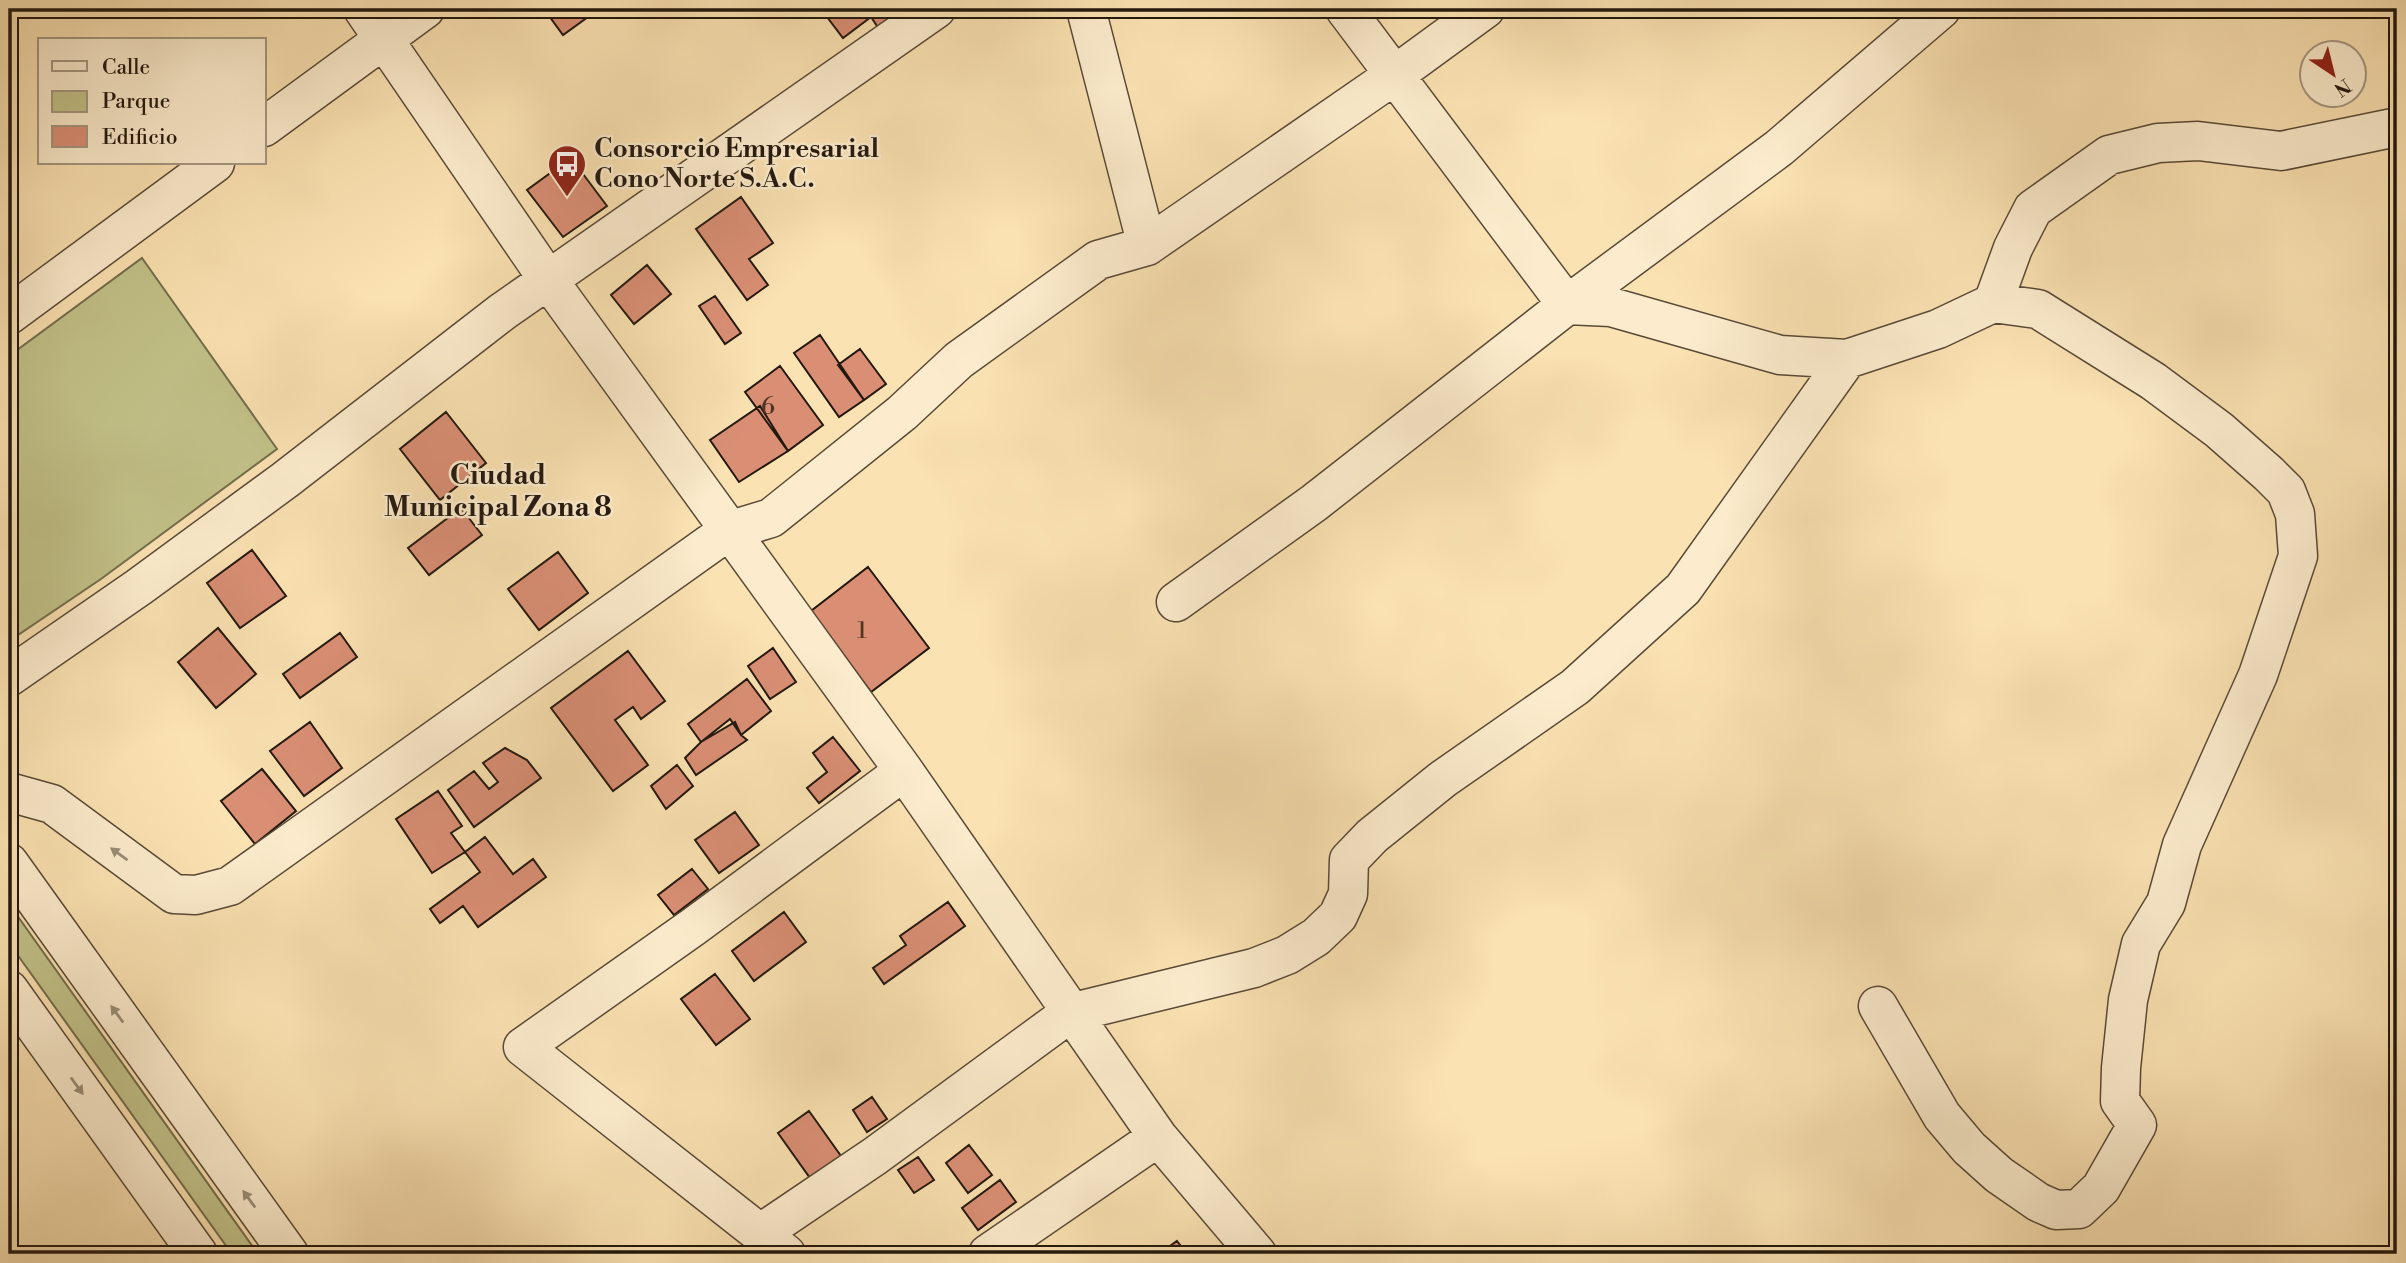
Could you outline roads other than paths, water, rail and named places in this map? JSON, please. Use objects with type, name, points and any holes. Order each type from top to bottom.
[{"type":"street","points":[[266,125],[373,23],[425,9]]},
{"type":"street","points":[[9,677],[235,517],[502,313],[936,9]]},
{"type":"street","points":[[1086,9],[1147,246]]},
{"type":"street","points":[[1345,9],[1567,305]]},
{"type":"street","points":[[9,792],[52,804],[174,894],[197,895],[230,886],[728,531],[771,518],[902,413],[959,360],[1098,260],[1147,246],[1396,74],[1485,9]]},
{"type":"street","points":[[1176,602],[1314,503],[1567,305],[1779,148],[1941,9]]},
{"type":"street","points":[[373,23],[549,281],[904,771],[1158,1137],[1257,1254]]},
{"type":"street","points":[[1993,303],[2013,248],[2032,209],[2109,155],[2158,143],[2198,141],[2281,151],[2397,127]]},
{"type":"street","points":[[9,315],[214,164]]},
{"type":"street","points":[[1567,305],[1611,307],[1780,355],[1847,359],[1938,330],[1993,303],[2038,309],[2153,381],[2219,430],[2286,491],[2295,514],[2298,556],[2258,675],[2182,845],[2166,904],[2141,944],[2128,1000],[2120,1101],[2137,1125],[2101,1188],[2079,1209],[2056,1210],[2038,1202],[1999,1175],[1969,1148],[1942,1116],[1878,1006]]},
{"type":"street","points":[[904,771],[693,927],[523,1046],[773,1243],[875,1156],[1070,1013],[1254,968],[1287,955],[1316,937],[1338,916],[1348,894],[1349,860],[1372,836],[1443,779],[1575,687],[1683,589],[1847,359]]},
{"type":"street","points":[[9,863],[289,1254]]},
{"type":"street","points":[[9,990],[198,1254]]},
{"type":"street","points":[[988,1254],[1158,1137]]},
{"type":"place","name":"Consorcio Empresarial Cono Norte S.A.C.","points":[[567,198]]},
{"type":"district","name":"Ciudad Municipal Zona 8","points":[[498,491]]}]
